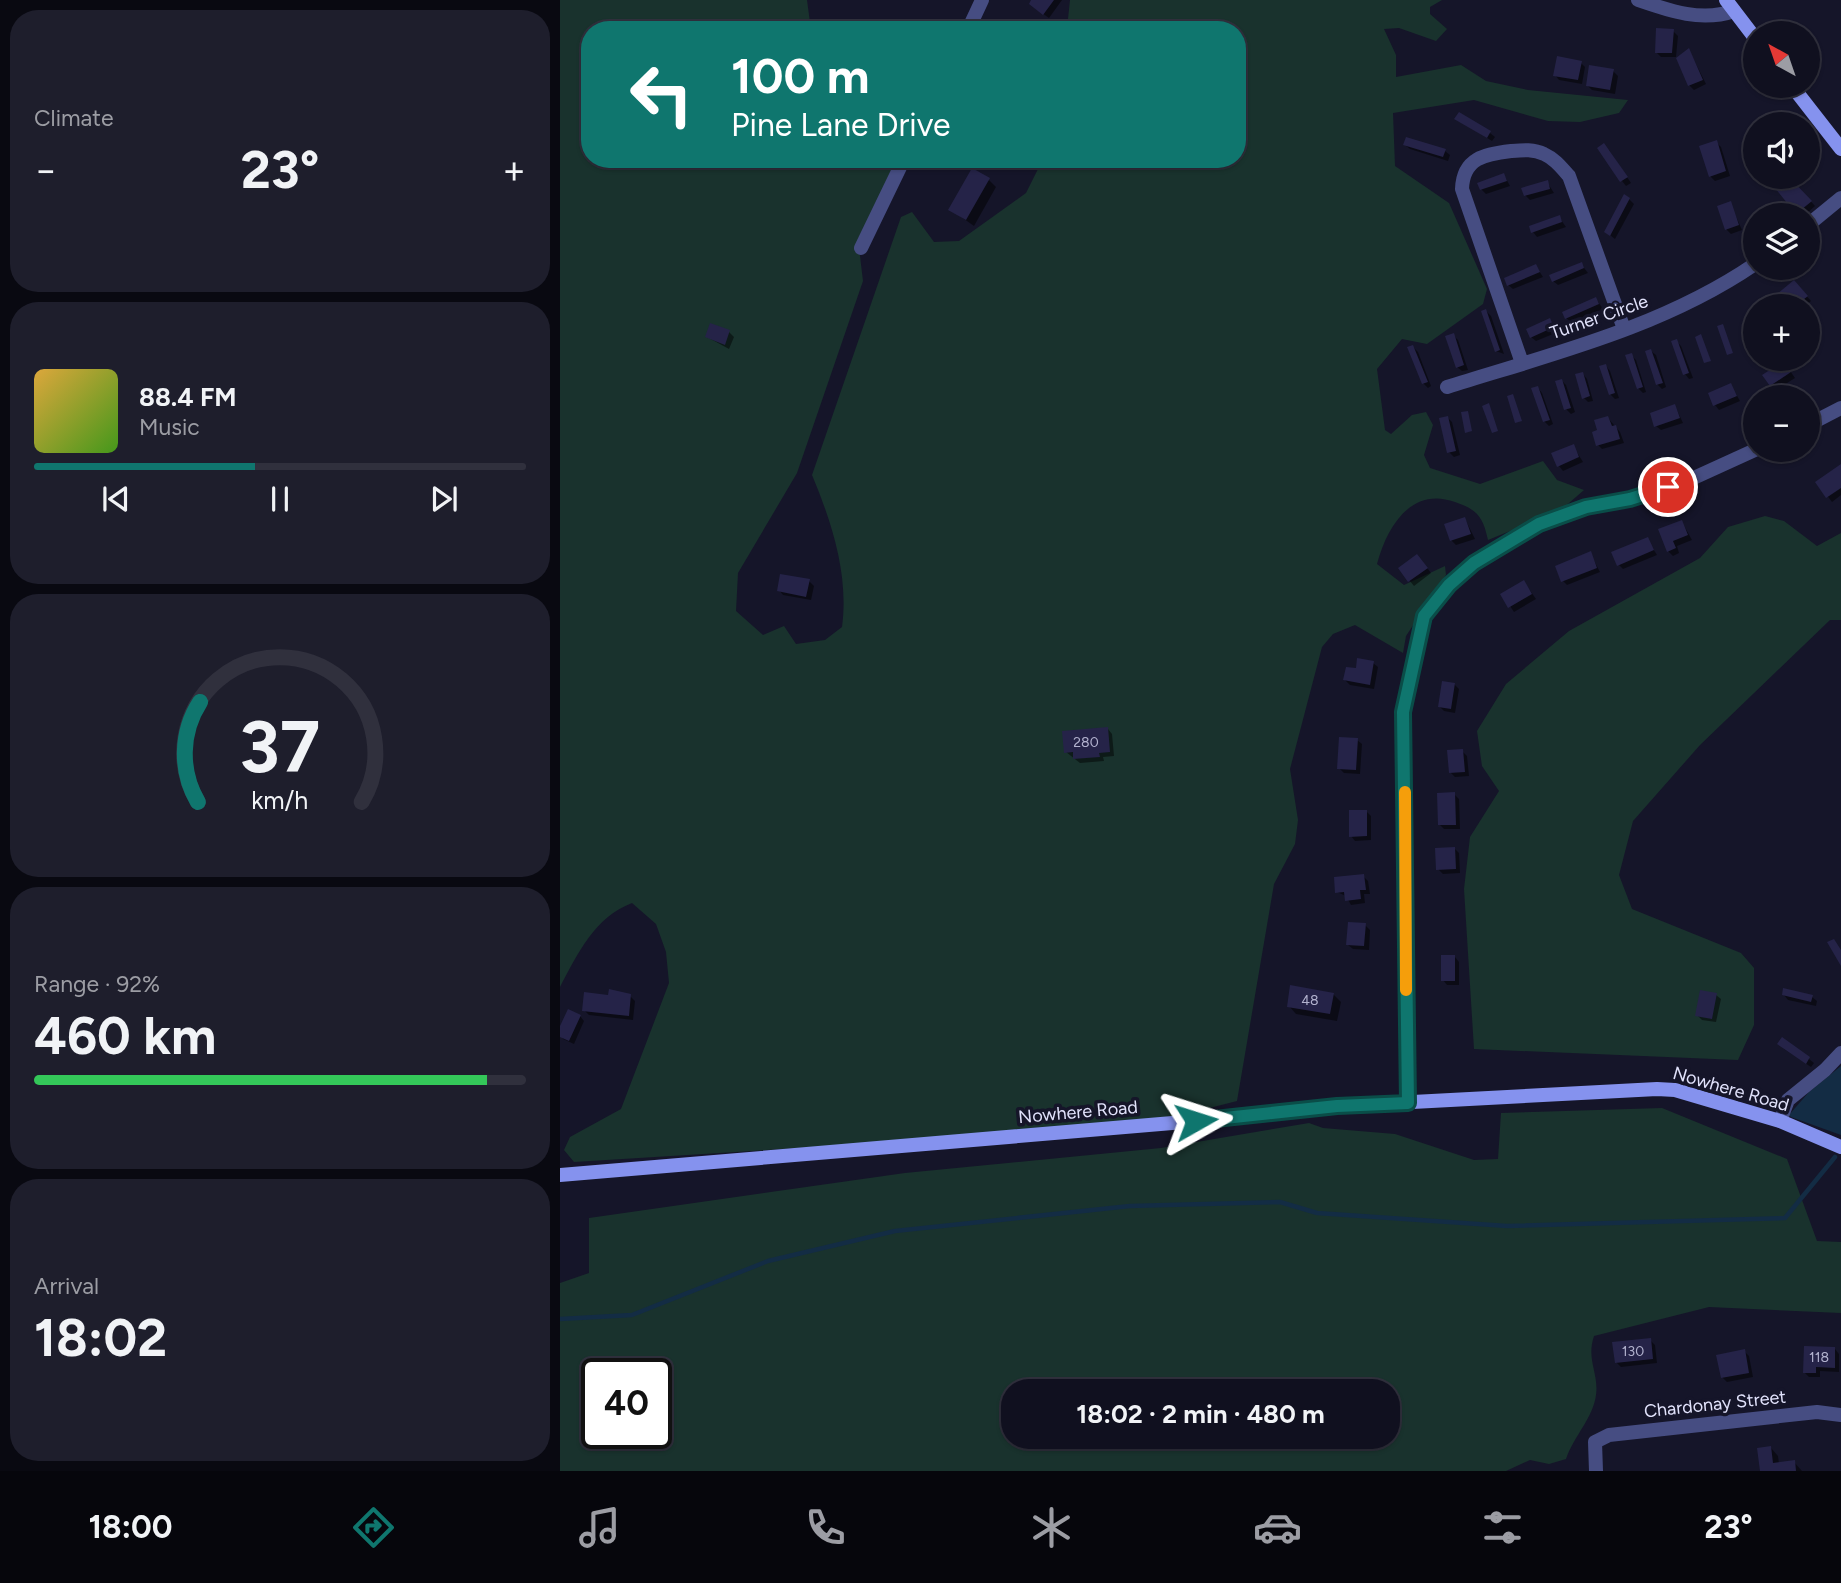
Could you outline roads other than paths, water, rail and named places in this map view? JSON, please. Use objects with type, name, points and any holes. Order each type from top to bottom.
[{"type":"street","points":[[972,21],[982,0]]},
{"type":"street","points":[[1638,0],[1714,18],[1730,5],[1743,22]]},
{"type":"street","points":[[1801,98],[1841,149]]},
{"type":"street","points":[[1522,363],[1462,189],[1462,175],[1471,162],[1486,154],[1527,150],[1542,153],[1556,161],[1569,176],[1624,329]]},
{"type":"street","points":[[861,248],[900,168]]},
{"type":"street","points":[[1820,215],[1841,198]]},
{"type":"street","name":"Turner Circle","points":[[1447,387],[1677,310],[1719,289],[1743,272]]},
{"type":"street","points":[[1820,419],[1841,408]]},
{"type":"street","points":[[1408,1103],[1403,712],[1424,616],[1449,585],[1474,563],[1539,524],[1586,507],[1630,499],[1687,481],[1743,455]]},
{"type":"street","points":[[1780,1121],[1788,1100],[1841,1053]]},
{"type":"street","name":"Nowhere Road","points":[[560,1175],[1196,1121],[1337,1106],[1657,1089],[1675,1090],[1780,1121],[1841,1147]]},
{"type":"street","name":"Chardonay Street","points":[[1595,1471],[1595,1442],[1609,1435],[1817,1412],[1841,1415]]},
{"type":"water","points":[[1841,1066],[1841,1135],[1789,1115],[1809,1092]]},
{"type":"waterway","points":[[560,1319],[632,1315],[768,1261],[895,1231],[1130,1206],[1280,1202],[1317,1213],[1507,1226],[1785,1218],[1835,1157]]}]
